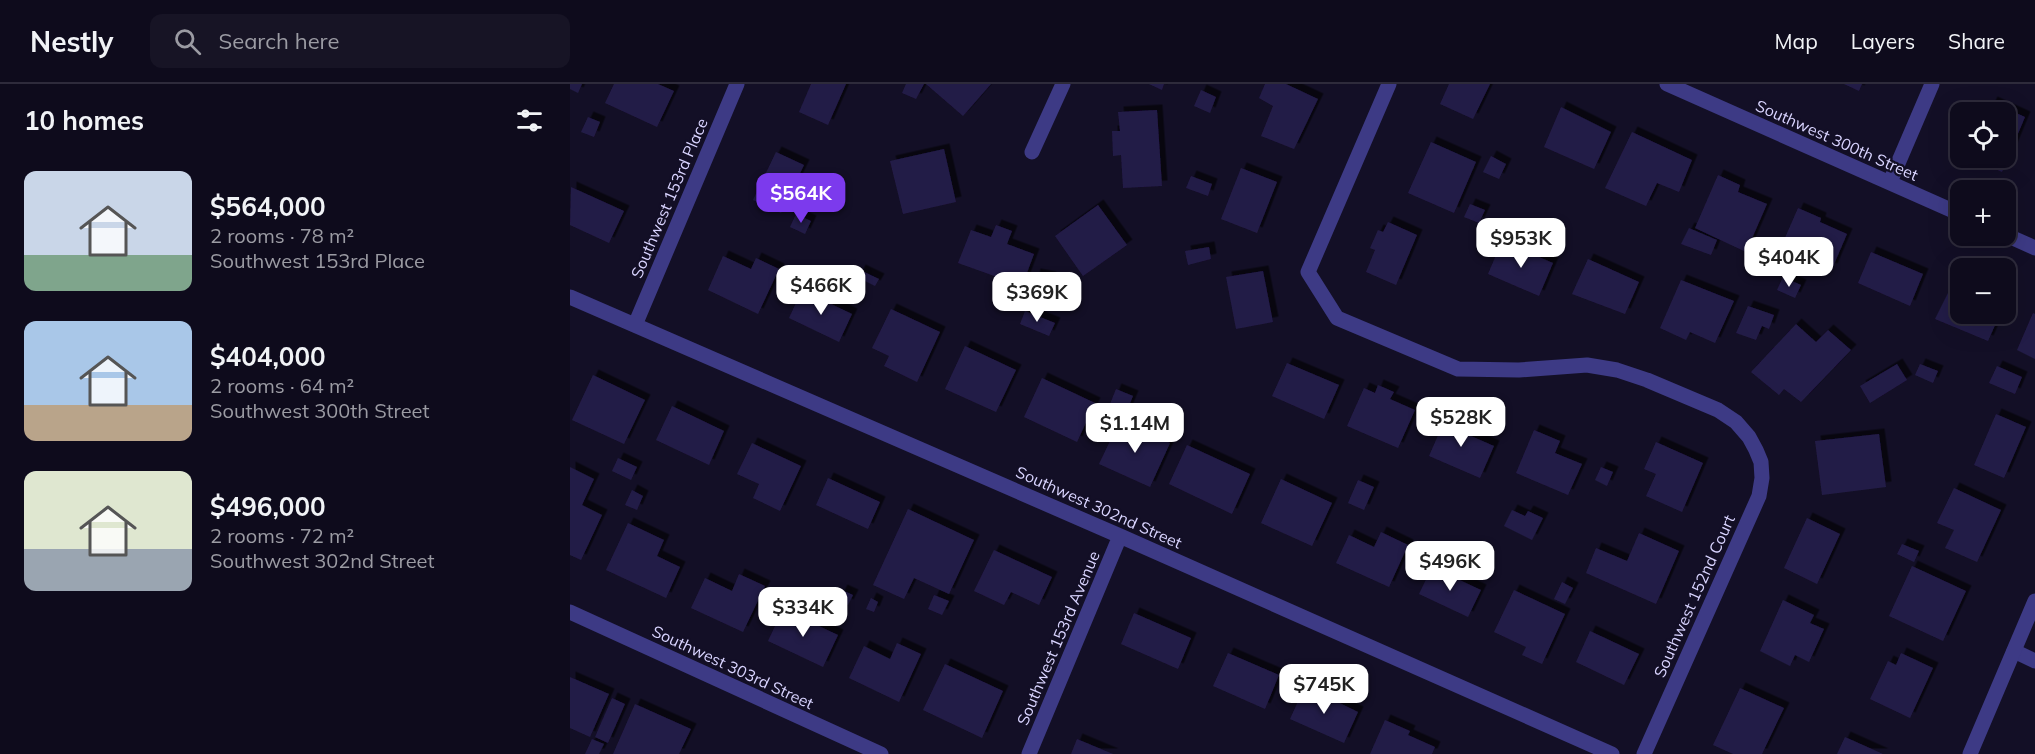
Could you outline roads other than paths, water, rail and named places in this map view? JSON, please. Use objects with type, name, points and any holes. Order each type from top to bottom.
[{"type":"street","name":"Southwest 153rd Place","points":[[635,325],[737,84]]},
{"type":"street","points":[[1032,152],[1063,84]]},
{"type":"street","name":"Southwest 152nd Court","points":[[1389,84],[1308,272],[1337,318],[1458,369],[1519,370],[1587,365],[1617,370],[1647,380],[1718,410],[1736,422],[1749,437],[1761,462],[1762,478],[1759,496],[1644,754]]},
{"type":"street","name":"Southwest 300th Street","points":[[1667,84],[1950,209]]},
{"type":"street","points":[[1890,182],[1932,84]]},
{"type":"street","points":[[2016,239],[2035,248]]},
{"type":"street","name":"Southwest 302nd Street","points":[[570,297],[1120,536],[1612,754]]},
{"type":"street","name":"Southwest 153rd Avenue","points":[[1029,754],[1120,536]]},
{"type":"street","points":[[1970,754],[2035,601]]},
{"type":"street","name":"Southwest 303rd Street","points":[[570,612],[880,754]]},
{"type":"street","points":[[2014,651],[2035,661]]}]
